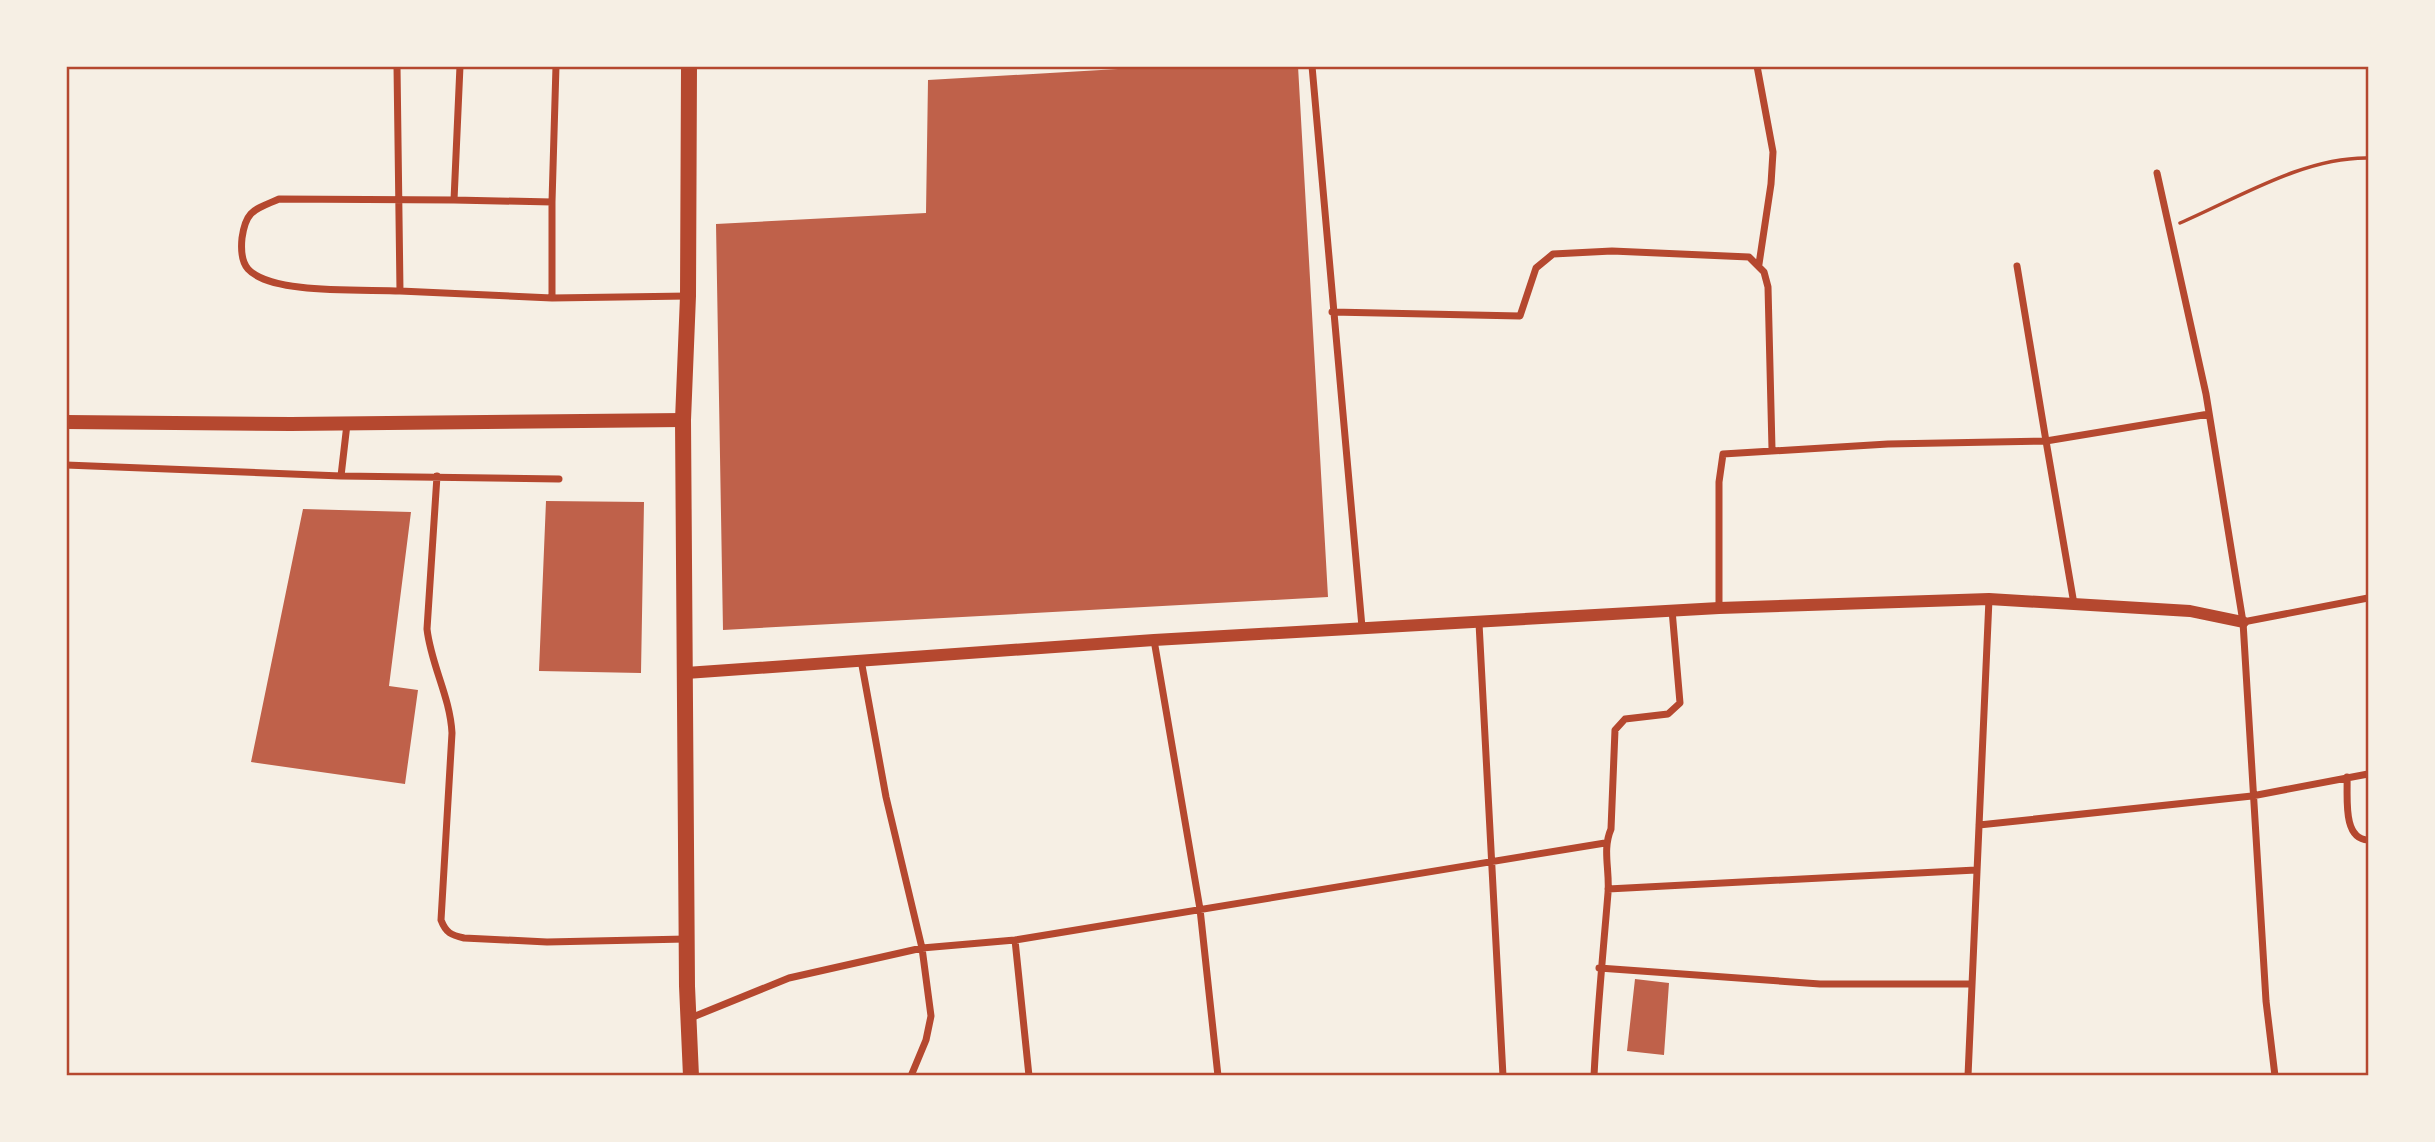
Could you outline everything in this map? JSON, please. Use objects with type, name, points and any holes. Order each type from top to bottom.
[{"type":"main road","points":[[690,66],[688,296],[683,420],[687,939],[691,1076]]},
{"type":"main road","points":[[66,422],[347,424],[683,420]]},
{"type":"street","points":[[397,66],[400,291]]},
{"type":"street","points":[[454,200],[460,66]]},
{"type":"street","points":[[552,298],[556,66]]},
{"type":"street","points":[[1312,66],[1362,627]]},
{"type":"street","points":[[1757,66],[1773,152],[1759,264],[1768,287],[1772,449]]},
{"type":"street","points":[[2157,173],[2209,414],[2243,622],[2266,1001],[2275,1076]]},
{"type":"street","points":[[552,202],[399,197],[279,199],[254,209],[245,219],[241,251],[247,268],[262,279],[283,285],[552,298],[688,296]]},
{"type":"street","points":[[1332,312],[1520,316],[1536,268],[1553,254],[1612,251],[1737,254],[1759,264]]},
{"type":"street","points":[[2017,266],[2074,604]]},
{"type":"street","points":[[1719,608],[1721,456],[1727,452],[2046,441],[2209,414]]},
{"type":"street","points":[[341,477],[347,424]]},
{"type":"street","points":[[66,465],[341,477],[559,479]]},
{"type":"street","points":[[437,476],[427,629],[430,650],[450,707],[452,733],[442,920],[445,929],[452,936],[464,938],[547,942],[687,939]]},
{"type":"street","points":[[686,673],[1153,639],[1479,623],[1672,610],[1989,599],[2190,611],[2243,622],[2368,598]]},
{"type":"street","points":[[1968,1076],[1989,599]]},
{"type":"street","points":[[1594,1076],[1599,968],[1608,890],[1605,843],[1611,829],[1617,726],[1631,717],[1672,712],[1680,704],[1672,610]]},
{"type":"street","points":[[1479,623],[1503,1076]]},
{"type":"street","points":[[1153,639],[1200,909],[1218,1076]]},
{"type":"street","points":[[861,660],[886,797],[922,948],[930,1016],[926,1040],[911,1076]]},
{"type":"street","points":[[1979,825],[2252,796],[2368,774]]},
{"type":"street","points":[[2347,777],[2351,829],[2357,837],[2368,840]]},
{"type":"street","points":[[688,1019],[789,978],[922,948],[1015,940],[1605,843]]},
{"type":"street","points":[[1608,890],[1976,870]]},
{"type":"street","points":[[1015,940],[1029,1076]]},
{"type":"street","points":[[1599,968],[1820,984],[1970,984]]},
{"type":"path","points":[[2169,228],[2306,170],[2339,159],[2368,158]]},
{"type":"building","points":[[1169,66],[1298,66],[1328,597],[723,630],[716,224],[926,213],[928,80]]},
{"type":"building","points":[[546,501],[644,502],[641,673],[539,671]]},
{"type":"building","points":[[303,509],[411,512],[389,686],[418,690],[405,784],[251,762]]},
{"type":"building","points":[[1635,979],[1669,983],[1664,1055],[1627,1051]]}]
